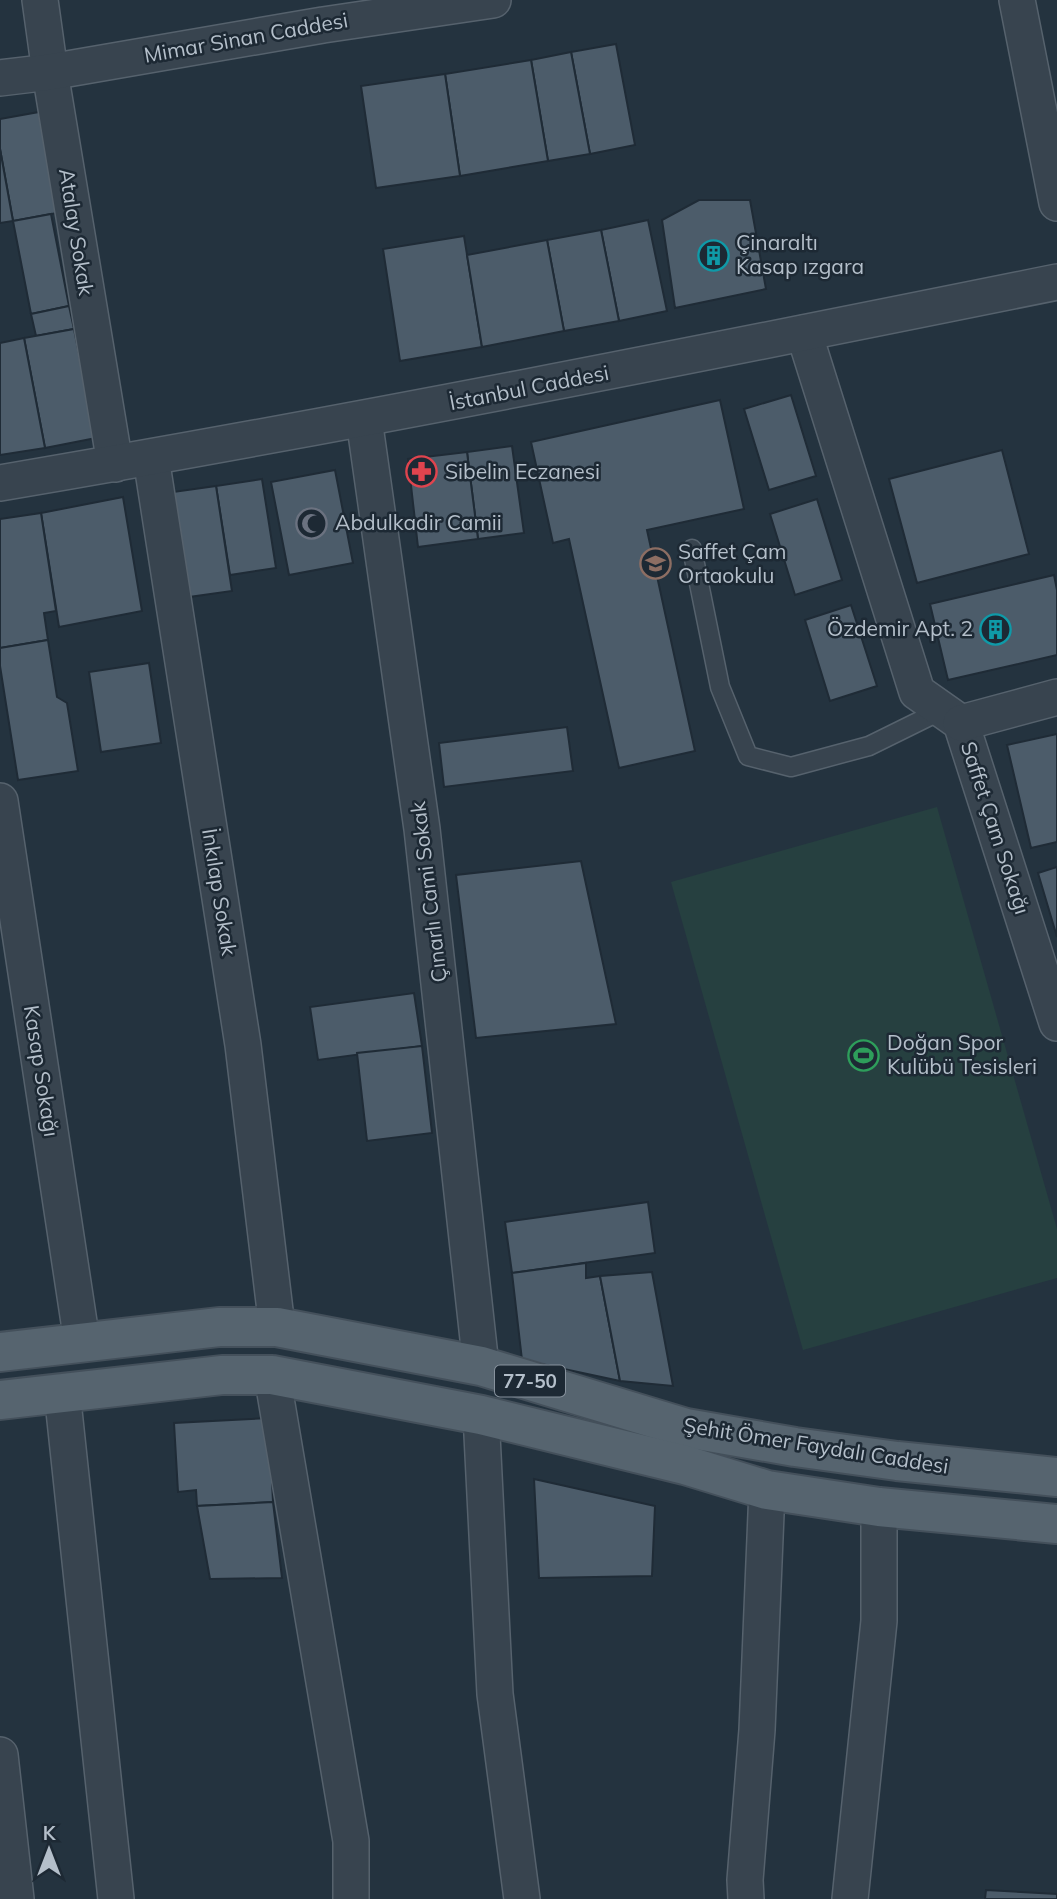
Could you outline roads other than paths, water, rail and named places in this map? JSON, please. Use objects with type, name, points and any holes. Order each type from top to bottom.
[{"type":"main road","name":"Şehit Ömer Faydalı Caddesi","points":[[0,1352],[219,1327],[277,1327],[481,1366],[686,1428],[897,1461],[1057,1477]]},
{"type":"main road","name":"Şehit Ömer Faydalı Caddesi","points":[[0,1400],[222,1375],[272,1375],[481,1415],[685,1465],[767,1490],[879,1507],[1057,1524]]},
{"type":"street","name":"Atalay Sokak","points":[[40,0],[115,464]]},
{"type":"street","name":"Mimar Sinan Caddesi","points":[[0,78],[50,72],[321,12],[493,0]]},
{"type":"street","points":[[1017,0],[1057,203]]},
{"type":"street","name":"İstanbul Caddesi","points":[[0,483],[364,419],[1057,282]]},
{"type":"street","points":[[804,333],[916,692],[952,716],[1057,697]]},
{"type":"street","name":"Çınarlı Cami Sokak","points":[[364,419],[422,829],[481,1366]]},
{"type":"street","name":"İnkılap Sokak","points":[[151,458],[243,1045],[277,1327]]},
{"type":"street","name":"Saffet Çam Sokağı","points":[[952,716],[1057,1023]]},
{"type":"street","name":"Kasap Sokağı","points":[[0,801],[82,1342]]},
{"type":"street","points":[[272,1375],[351,1841],[351,1899]]},
{"type":"street","points":[[62,1392],[116,1899]]},
{"type":"street","points":[[481,1415],[495,1694],[522,1899]]},
{"type":"street","points":[[746,1899],[757,1730],[767,1490]]},
{"type":"street","points":[[850,1899],[879,1621],[879,1507]]},
{"type":"street","points":[[0,1755],[16,1899]]},
{"type":"lane","points":[[692,549],[720,687],[748,756],[791,767],[869,746],[952,716]]},
{"type":"place","name":"Çinaraltı Kasap ızgara","points":[[713,255]]},
{"type":"place","name":"Sibelin Eczanesi","points":[[422,472]]},
{"type":"place","name":"Abdulkadir Camii","points":[[312,523]]},
{"type":"place","name":"Saffet Çam Ortaokulu","points":[[655,564]]},
{"type":"place","name":"Özdemir Apt. 2","points":[[996,629]]},
{"type":"place","name":"Doğan Spor Kulübü Tesisleri","points":[[864,1055]]}]
